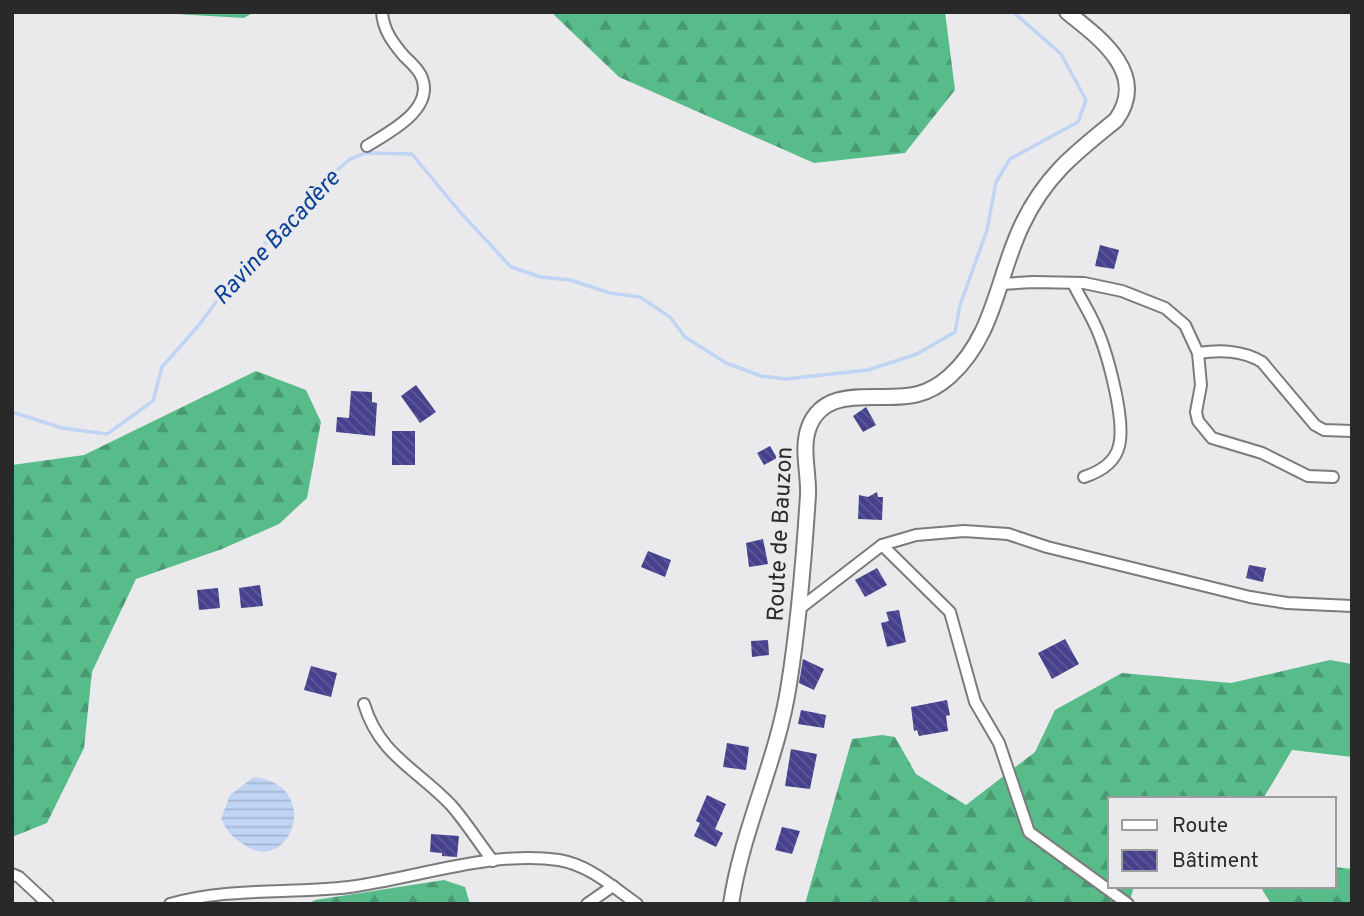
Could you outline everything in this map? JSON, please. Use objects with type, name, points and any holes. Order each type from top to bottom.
[{"type":"street","points":[[368,146],[408,119],[423,92],[422,78],[394,44],[386,29],[382,12]]},
{"type":"street","name":"Route de Bauzon","points":[[730,904],[789,688],[799,609],[808,491],[806,437],[810,425],[817,413],[836,400],[918,395],[937,386],[955,371],[973,349],[993,310],[1021,228],[1041,191],[1066,161],[1116,120],[1125,104],[1125,78],[1108,47],[1067,12]]},
{"type":"street","points":[[1002,284],[1073,283],[1122,291],[1164,308],[1185,325],[1198,353],[1201,385],[1196,412],[1198,421],[1212,438],[1262,453],[1308,476],[1333,477]]},
{"type":"street","points":[[1073,283],[1102,343],[1119,415],[1119,448],[1112,460],[1100,471],[1084,477]]},
{"type":"street","points":[[1198,353],[1217,350],[1250,355],[1262,362],[1315,425],[1324,430],[1352,431]]},
{"type":"street","points":[[799,609],[882,545],[916,535],[964,531],[1008,534],[1047,547],[1250,597],[1287,603],[1352,606]]},
{"type":"street","points":[[882,545],[950,612],[975,702],[999,743],[1028,832],[1128,904]]},
{"type":"street","points":[[364,704],[370,724],[384,746],[452,807],[493,861]]},
{"type":"street","points":[[170,904],[215,895],[348,887],[493,861],[534,857],[563,861],[591,871],[637,904]]},
{"type":"street","points":[[12,874],[48,904]]},
{"type":"street","points":[[587,904],[612,886]]},
{"type":"green space","points":[[141,12],[254,12],[244,18]]},
{"type":"green space","points":[[551,12],[945,12],[955,90],[905,153],[814,163],[619,77]]},
{"type":"green space","points":[[256,371],[306,390],[321,422],[307,498],[279,524],[222,549],[136,579],[92,672],[84,748],[47,823],[12,837],[12,465],[84,455]]},
{"type":"green space","points":[[1330,660],[1352,664],[1352,757],[1292,750],[1264,797],[1108,797],[1108,888],[1133,888],[1129,904],[805,904],[852,739],[882,735],[895,737],[916,774],[966,805],[1035,752],[1055,710],[1122,673],[1231,683]]},
{"type":"green space","points":[[1336,867],[1352,869],[1352,904],[1271,904],[1261,888],[1336,888]]},
{"type":"green space","points":[[444,880],[465,887],[470,904],[308,904],[315,900]]},
{"type":"water","points":[[254,777],[276,783],[288,795],[294,810],[293,825],[286,839],[276,849],[262,852],[238,840],[221,819],[230,795]]},
{"type":"building","points":[[1100,245],[1119,250],[1114,269],[1095,266]]},
{"type":"building","points":[[416,385],[436,412],[420,423],[401,396]]},
{"type":"building","points":[[351,391],[372,392],[372,402],[377,403],[375,436],[336,432],[337,417],[349,418]]},
{"type":"building","points":[[866,407],[876,425],[863,432],[853,416]]},
{"type":"building","points":[[392,431],[415,431],[415,465],[392,465]]},
{"type":"building","points":[[770,446],[777,458],[764,465],[757,453]]},
{"type":"building","points":[[877,492],[878,497],[883,497],[882,520],[858,519],[859,495],[868,497]]},
{"type":"building","points":[[763,539],[768,564],[749,567],[746,543]]},
{"type":"building","points":[[648,551],[671,560],[665,577],[641,567]]},
{"type":"building","points":[[1249,565],[1266,568],[1263,582],[1246,578]]},
{"type":"building","points":[[877,568],[887,585],[865,597],[855,580]]},
{"type":"building","points":[[260,585],[263,606],[241,608],[239,588]]},
{"type":"building","points":[[218,588],[220,608],[199,610],[197,590]]},
{"type":"building","points":[[899,610],[906,642],[887,647],[881,623],[889,621],[886,612]]},
{"type":"building","points":[[1065,639],[1079,664],[1052,679],[1038,653]]},
{"type":"building","points":[[768,640],[769,655],[752,657],[751,641]]},
{"type":"building","points":[[803,659],[824,669],[814,690],[799,683]]},
{"type":"building","points":[[311,666],[337,673],[331,697],[304,690]]},
{"type":"building","points":[[947,700],[950,715],[946,716],[948,731],[919,736],[917,730],[914,731],[911,707]]},
{"type":"building","points":[[801,710],[826,715],[824,728],[798,724]]},
{"type":"building","points":[[727,743],[749,747],[746,770],[723,767]]},
{"type":"building","points":[[791,749],[817,754],[810,789],[785,786]]},
{"type":"building","points":[[707,795],[726,804],[715,829],[723,833],[716,847],[694,836],[700,823],[696,821]]},
{"type":"building","points":[[782,827],[800,831],[792,854],[775,850]]},
{"type":"building","points":[[431,834],[459,836],[457,857],[430,852]]},
{"type":"waterway","name":"Ravine Bacadère","points":[[12,412],[62,428],[107,434],[153,401],[162,367],[199,325],[233,279],[312,192],[350,159],[366,153],[412,154],[460,212],[511,267],[541,277],[570,280],[610,293],[640,297],[670,317],[685,337],[726,363],[761,376],[786,379],[868,370],[917,354],[955,332],[960,305],[987,230],[996,182],[1010,159],[1078,122],[1086,100],[1061,54],[1013,12]]}]
